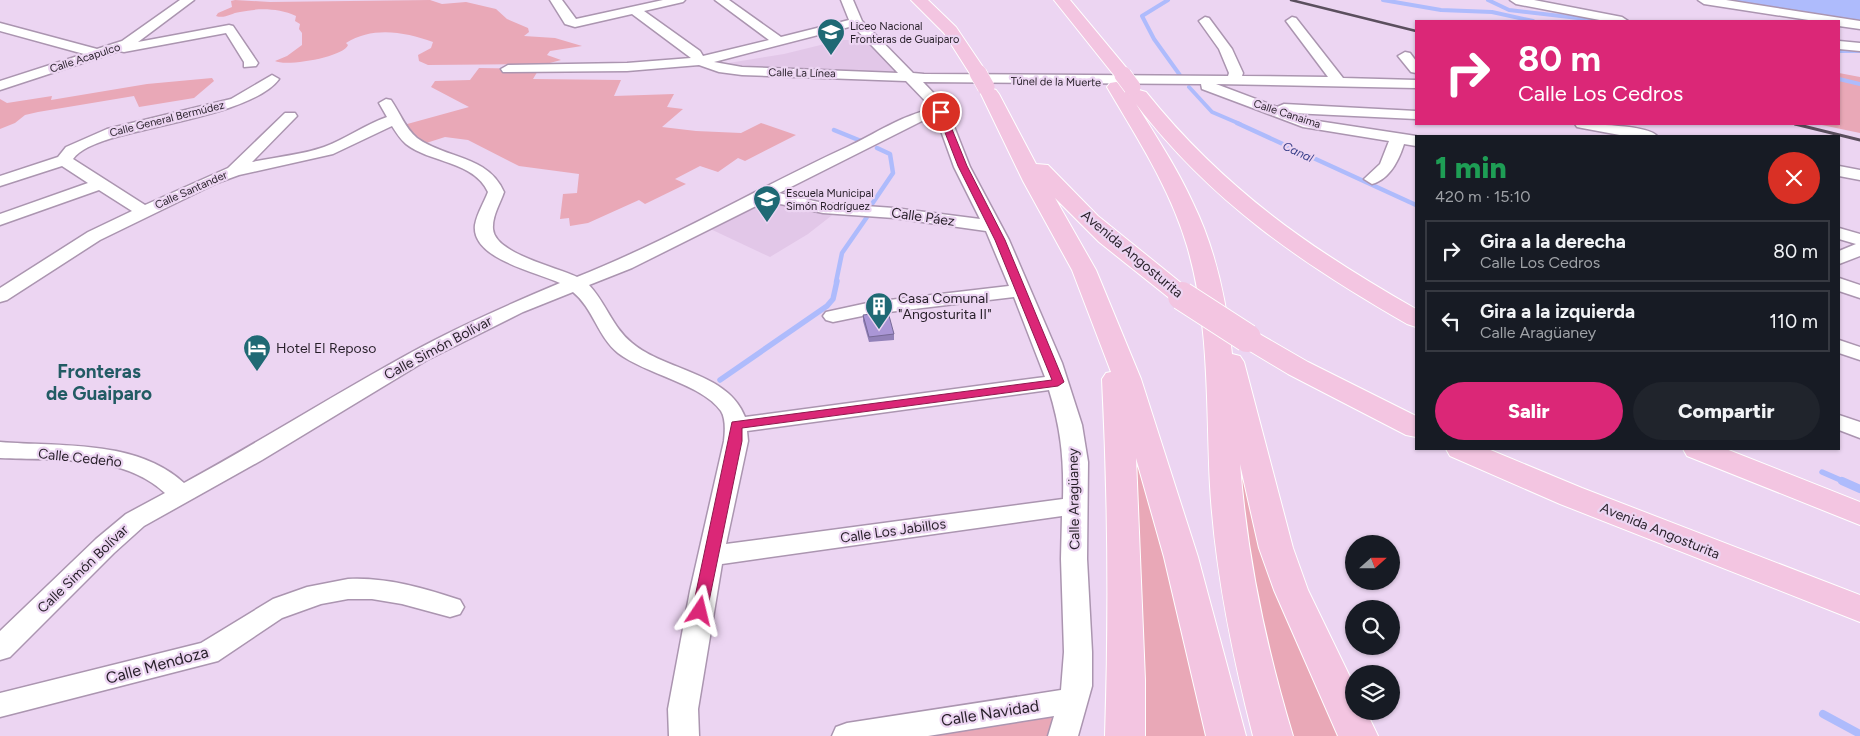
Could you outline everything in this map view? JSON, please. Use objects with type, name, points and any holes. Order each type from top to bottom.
[{"type":"highway","name":"Avenida Angosturita","points":[[922,3],[950,30],[1029,153],[1060,192],[1113,241],[1247,338],[1351,396],[1415,428]]},
{"type":"highway","points":[[1066,5],[1120,81],[1186,152],[1233,197],[1332,269],[1415,318]]},
{"type":"highway","points":[[1120,81],[1175,185],[1199,248],[1197,300],[1218,347],[1223,444],[1236,575],[1255,666],[1273,736]]},
{"type":"highway","points":[[985,84],[1034,181],[1084,270],[1112,338],[1133,397],[1181,557],[1226,736]]},
{"type":"highway","points":[[1197,300],[1237,384],[1276,548],[1291,590],[1358,736]]},
{"type":"highway","points":[[1112,338],[1121,465],[1126,680],[1125,736]]},
{"type":"highway","name":"Avenida Angosturita","points":[[1463,450],[1562,492],[1860,609]]},
{"type":"highway","points":[[1700,450],[1860,514]]},
{"type":"street","name":"Calle Acapulco","points":[[0,86],[131,42],[168,12],[188,0]]},
{"type":"street","points":[[556,0],[569,21],[575,23],[678,0]]},
{"type":"street","points":[[721,0],[779,42]]},
{"type":"street","points":[[508,69],[627,67],[700,61],[856,22],[847,0]]},
{"type":"street","points":[[1516,0],[1617,20]]},
{"type":"street","points":[[1704,0],[1831,20]]},
{"type":"street","points":[[634,10],[695,54],[700,61]]},
{"type":"street","points":[[1205,21],[1234,64],[1236,73],[1226,81]]},
{"type":"street","points":[[1292,21],[1338,81]]},
{"type":"street","name":"Calle Aragüaney","points":[[856,22],[912,80],[937,102],[931,114],[962,166],[1021,290],[1058,382],[1071,425],[1076,462],[1074,559],[1078,652],[1077,686],[1063,736]]},
{"type":"street","points":[[1840,22],[1860,25]]},
{"type":"street","points":[[0,27],[104,52],[229,29],[251,63],[249,64]]},
{"type":"street","points":[[1840,45],[1860,47]]},
{"type":"street","points":[[1406,56],[1415,68]]},
{"type":"street","name":"Calle La Línea","points":[[700,61],[719,68],[742,72],[912,80]]},
{"type":"street","points":[[0,70],[25,78]]},
{"type":"street","name":"Calle General Bermúdez","points":[[64,160],[70,150],[94,139],[119,130],[234,102],[254,94],[272,79]]},
{"type":"street","name":"Túnel de la Muerte","points":[[912,80],[1195,82]]},
{"type":"street","points":[[1195,82],[1338,81],[1415,84]]},
{"type":"street","name":"Calle Canaima","points":[[1195,82],[1317,126],[1415,141]]},
{"type":"street","points":[[1264,107],[1415,115]]},
{"type":"street","name":"Calle Santander","points":[[0,296],[36,276],[75,247],[144,212],[234,171],[327,151],[348,142],[372,127],[391,111],[413,141],[456,160],[489,180],[496,192],[484,227],[485,236],[496,249],[561,276],[576,285]]},
{"type":"street","name":"Calle Simón Bolívar","points":[[0,649],[124,528],[150,510],[254,455],[420,356],[516,308],[625,264],[764,195],[796,177],[931,114]]},
{"type":"street","points":[[234,171],[290,116]]},
{"type":"street","points":[[1588,125],[1643,135]]},
{"type":"street","points":[[1372,179],[1380,174],[1390,161],[1398,138]]},
{"type":"street","points":[[0,181],[64,160],[144,212]]},
{"type":"street","points":[[1840,171],[1860,175]]},
{"type":"street","points":[[0,220],[101,184]]},
{"type":"street","name":"Calle Páez","points":[[764,195],[823,208],[894,213],[992,226]]},
{"type":"street","points":[[1840,232],[1860,240]]},
{"type":"street","points":[[1840,258],[1860,248]]},
{"type":"street","points":[[1840,284],[1860,292]]},
{"type":"street","points":[[576,285],[589,296],[615,338],[624,348],[723,400],[730,408],[736,425],[736,441],[710,556],[683,709],[684,736]]},
{"type":"street","points":[[833,316],[872,308],[1021,290]]},
{"type":"street","points":[[1840,346],[1860,354]]},
{"type":"street","points":[[736,425],[1058,382]]},
{"type":"street","points":[[1840,422],[1860,431]]},
{"type":"street","name":"Calle Cedeño","points":[[0,450],[104,458],[130,463],[145,467],[181,494]]},
{"type":"street","name":"Calle Los Jabillos","points":[[710,556],[1076,506]]},
{"type":"street","name":"Calle Mendoza","points":[[0,705],[208,653],[220,647],[272,611],[327,593],[356,588],[374,588],[450,607]]},
{"type":"street","name":"Calle Navidad","points":[[847,736],[1074,700]]},
{"type":"shaded area","points":[[430,0],[442,4],[466,2],[496,9],[507,19],[528,28],[529,32],[524,36],[555,38],[582,46],[550,51],[547,55],[561,60],[546,64],[428,65],[419,61],[418,55],[431,48],[433,42],[389,32],[367,34],[356,38],[346,43],[348,45],[344,49],[326,57],[302,62],[281,63],[275,61],[287,56],[302,45],[302,33],[299,29],[300,24],[295,21],[296,16],[282,11],[261,9],[222,17],[216,16],[218,13],[232,7],[231,1],[270,2]]},
{"type":"shaded area","name":"Liceo Nacional Fronteras de Guaiparo","points":[[841,40],[875,40],[906,76],[710,66],[784,54]]},
{"type":"shaded area","points":[[479,68],[539,69],[533,79],[621,80],[614,96],[674,94],[667,107],[683,109],[662,127],[741,133],[761,123],[796,135],[745,161],[738,158],[718,172],[700,166],[675,179],[686,184],[645,204],[639,200],[588,223],[570,226],[569,218],[560,219],[563,194],[577,193],[579,174],[519,166],[468,140],[445,137],[420,145],[400,126],[469,107],[431,87],[435,81],[470,80]]},
{"type":"shaded area","points":[[1840,73],[1860,77],[1860,133],[1822,125],[1840,125]]},
{"type":"shaded area","points":[[212,78],[214,81],[194,98],[139,107],[134,96],[25,115],[15,123],[0,129],[0,99],[7,103],[52,96],[51,100],[147,84]]},
{"type":"shaded area","name":"Escuela Municipal Simón Rodríguez","points":[[764,195],[840,209],[808,234],[770,257],[704,226]]},
{"type":"shaded area","points":[[1127,379],[1226,736],[1125,736]]},
{"type":"shaded area","points":[[1237,384],[1254,460],[1345,697],[1345,720],[1360,720],[1370,736],[1273,736],[1236,575]]},
{"type":"shaded area","points":[[1074,700],[1063,736],[847,736]]},
{"type":"water","points":[[1713,0],[1860,0],[1860,23]]},
{"type":"building","name":"Casa Comunal \"Angosturita II\"","points":[[888,312],[894,334],[869,337],[863,315]]},
{"type":"waterway","points":[[1168,0],[1142,16],[1154,39],[1182,78]]},
{"type":"waterway","points":[[1383,0],[1441,10],[1492,12],[1528,20]]},
{"type":"waterway","points":[[1488,0],[1509,10],[1595,20]]},
{"type":"waterway","points":[[1840,51],[1860,51]]},
{"type":"waterway","points":[[1840,79],[1860,84]]},
{"type":"waterway","name":"Canal","points":[[1189,87],[1212,112],[1240,124]]},
{"type":"waterway","name":"Canal","points":[[1237,123],[1415,205]]},
{"type":"waterway","points":[[834,130],[861,141]]},
{"type":"waterway","points":[[872,204],[893,173],[890,154],[877,148]]},
{"type":"waterway","points":[[836,282],[842,253],[867,217]]},
{"type":"waterway","points":[[720,380],[827,306],[833,299],[837,281]]},
{"type":"waterway","points":[[1822,472],[1845,482]]},
{"type":"waterway","points":[[1842,481],[1860,489]]},
{"type":"waterway","points":[[1823,714],[1860,734]]},
{"type":"railway","points":[[1291,0],[1415,31]]},
{"type":"railway","points":[[1799,125],[1840,135]]},
{"type":"railway","points":[[1840,135],[1860,140]]},
{"type":"place","name":"Liceo Nacional Fronteras de Guaiparo","points":[[831,56]]},
{"type":"place","name":"Escuela Municipal Simón Rodríguez","points":[[767,223]]},
{"type":"place","name":"Casa Comunal \"Angosturita II\"","points":[[879,330]]},
{"type":"place","name":"Hotel El Reposo","points":[[257,372]]},
{"type":"district","name":"Fronteras de Guaiparo","points":[[99,382]]},
{"type":"route","points":[[700,611],[710,556],[736,441],[736,425],[1058,382],[1000,240],[962,166],[941,112]]}]
